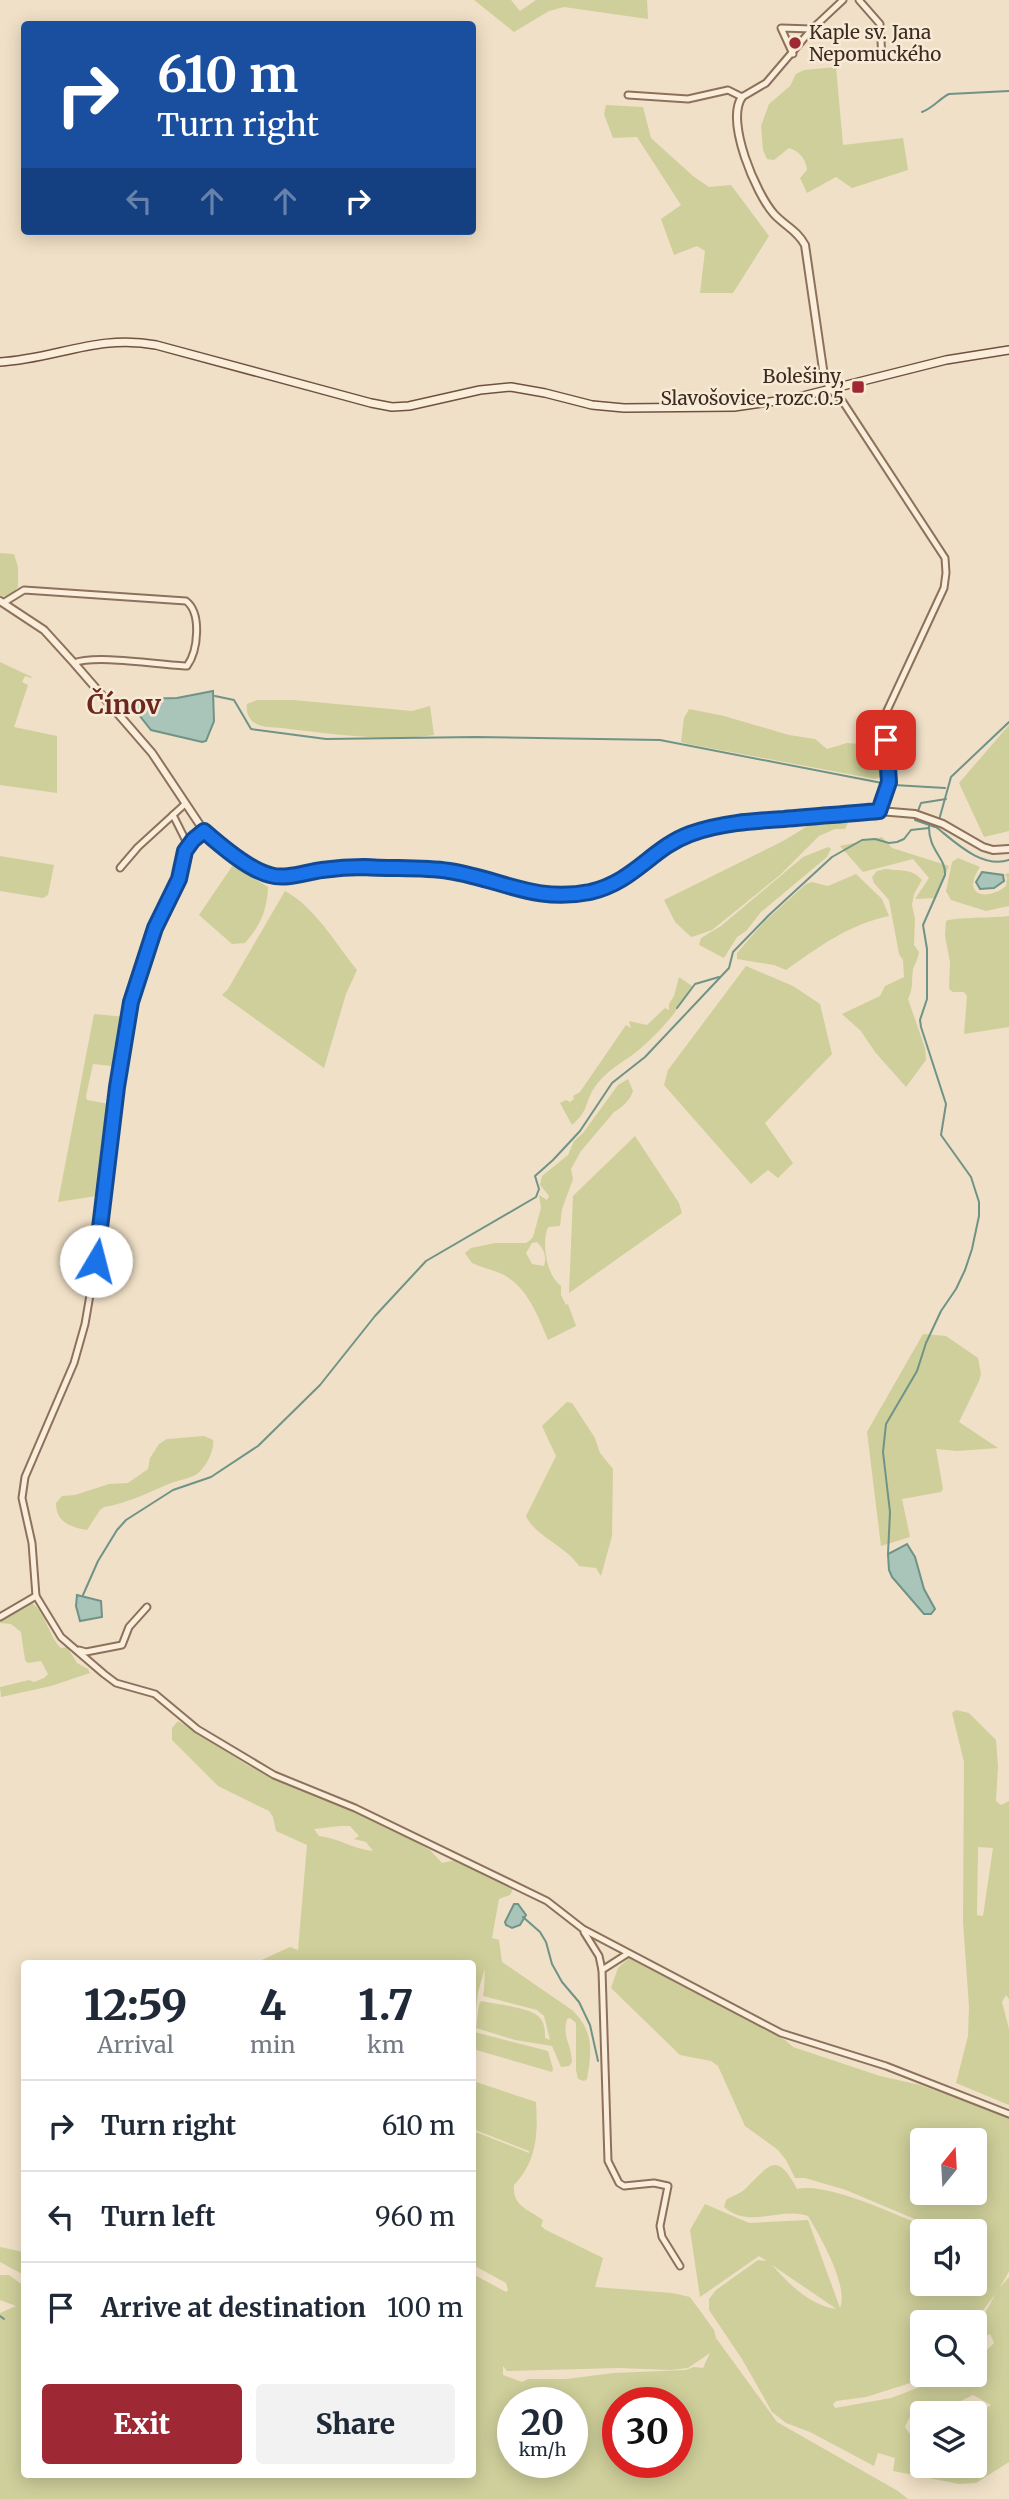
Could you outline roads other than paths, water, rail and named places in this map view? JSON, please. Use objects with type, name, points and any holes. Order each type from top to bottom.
[{"type":"main road","points":[[0,362],[92,344],[134,342],[156,345],[392,407],[432,402],[480,390],[511,387],[592,405],[658,409],[763,404],[946,360],[1009,350]]},
{"type":"street","points":[[843,0],[813,29],[766,83],[742,97],[737,109],[747,166],[774,214],[799,233],[804,245],[824,376],[945,558],[944,588],[885,715],[890,769],[889,782],[879,811]]},
{"type":"street","points":[[859,0],[880,24],[883,58]]},
{"type":"street","points":[[793,54],[780,28],[813,29]]},
{"type":"street","points":[[628,95],[688,99],[728,90],[742,97]]},
{"type":"street","points":[[74,663],[81,660],[105,660],[187,666],[195,650],[197,631],[193,607],[186,601],[24,590],[2,602],[44,630],[74,663],[152,753],[204,831],[254,868],[271,876],[283,877],[352,867],[440,870],[526,892],[556,895],[590,892],[634,873],[668,846],[687,835],[711,827],[879,811],[907,812],[943,824],[983,847],[993,850],[1009,849]]},
{"type":"street","points":[[120,868],[138,847],[185,803]]},
{"type":"street","points":[[173,815],[188,845]]},
{"type":"street","points":[[204,831],[188,845],[179,879],[158,920],[142,962],[131,1002],[117,1087],[96,1261],[85,1324],[74,1363],[24,1477],[22,1498],[32,1543],[36,1596],[53,1626],[61,1637],[117,1683],[135,1687],[164,1700],[197,1729],[274,1775],[355,1808],[547,1901],[583,1929],[627,1954],[781,2033],[886,2066],[1009,2114]]},
{"type":"street","points":[[0,1617],[36,1596]]},
{"type":"street","points":[[76,1650],[86,1652],[122,1645],[129,1627],[147,1607]]},
{"type":"street","points":[[583,1929],[599,1956],[602,1970],[608,2161],[619,2183],[624,2186],[654,2183],[668,2186],[660,2226],[662,2237],[680,2266]]},
{"type":"street","points":[[602,1970],[627,1954]]},
{"type":"waterway","points":[[922,112],[949,94],[1009,91]]},
{"type":"waterway","points":[[215,696],[234,700],[251,729],[326,739],[476,737],[660,740],[882,783]]},
{"type":"waterway","points":[[939,820],[951,777],[1009,722]]},
{"type":"waterway","points":[[894,785],[945,788]]},
{"type":"waterway","points":[[918,811],[921,803],[946,799]]},
{"type":"waterway","points":[[915,817],[915,820],[935,827]]},
{"type":"waterway","points":[[888,1554],[890,1512],[883,1452],[886,1424],[917,1371],[941,1311],[965,1270],[979,1216],[979,1202],[971,1177],[941,1135],[946,1104],[920,1020],[927,999],[927,949],[923,925],[945,875],[943,863],[931,841],[929,825]]},
{"type":"waterway","points":[[937,825],[936,827],[952,840],[979,857],[989,861],[1009,860]]},
{"type":"waterway","points":[[83,1595],[98,1561],[126,1520],[173,1490],[211,1477],[258,1446],[320,1385],[375,1316],[426,1261],[536,1197],[539,1189],[535,1176],[580,1131],[612,1083],[645,1057],[729,968],[733,952],[832,857],[862,840],[897,842],[904,839],[911,830],[929,828]]},
{"type":"waterway","points":[[677,1008],[695,984],[719,977]]},
{"type":"waterway","points":[[523,1917],[540,1932],[562,1982],[579,2002],[590,2025],[598,2061]]},
{"type":"waterway","points":[[0,2316],[4,2319]]},
{"type":"place","name":"Kaple sv. Jana Nepomuckého","points":[[795,43]]},
{"type":"place","name":"Bolešiny, Slavošovice, rozc.0.5","points":[[858,387]]},
{"type":"district","name":"Čínov","points":[[124,705]]}]
